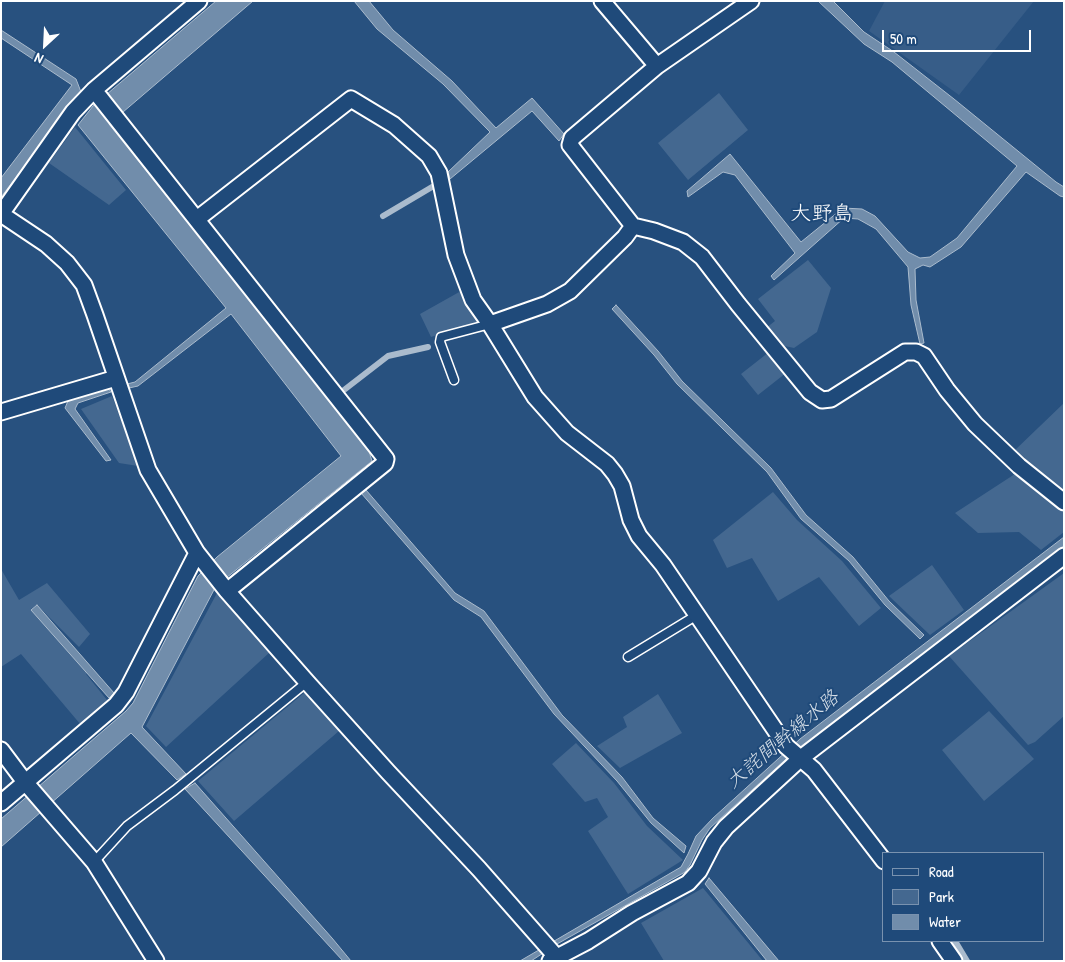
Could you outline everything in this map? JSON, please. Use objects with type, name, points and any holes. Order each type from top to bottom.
[{"type":"street","points":[[199,1],[94,90],[73,112],[1,214],[46,244],[67,263],[84,285],[148,470],[201,558],[307,682],[388,772],[480,869],[545,944],[555,959],[588,941],[632,912],[688,883],[699,871],[714,842],[726,827],[801,758],[1064,556]]},
{"type":"street","points":[[602,1],[657,66]]},
{"type":"street","points":[[751,1],[657,66],[572,138],[570,145],[633,226],[654,231],[683,242],[702,257],[810,392],[822,400],[831,399],[904,352],[916,352],[924,356],[947,390],[975,424],[1019,466],[1064,502]]},
{"type":"street","points":[[94,90],[386,459],[385,463],[225,588]]},
{"type":"street","points":[[197,219],[351,99],[394,125],[429,156],[439,173],[456,255],[474,300],[536,397],[567,433],[607,464],[615,474],[622,486],[631,520],[639,536],[663,565],[786,746],[814,770],[882,858]]},
{"type":"street","points":[[490,324],[547,304],[570,291],[625,237],[633,226]]},
{"type":"street","points":[[1,412],[116,378]]},
{"type":"street","points":[[1,803],[28,785],[121,699],[201,558]]},
{"type":"street","points":[[1,750],[28,785],[94,862],[156,961]]},
{"type":"street","points":[[941,942],[954,961]]},
{"type":"lane","points":[[454,380],[440,342],[441,337],[490,324]]},
{"type":"lane","points":[[628,657],[697,615]]},
{"type":"lane","points":[[94,862],[127,826],[175,790],[307,682]]},
{"type":"shaded area","points":[[885,1],[1034,1],[959,95],[869,31]]},
{"type":"green space","points":[[719,93],[748,130],[688,180],[658,143]]},
{"type":"green space","points":[[75,127],[126,190],[109,205],[49,163]]},
{"type":"green space","points":[[808,260],[831,288],[817,332],[794,348],[780,345],[766,328],[775,321],[758,299]]},
{"type":"green space","points":[[461,291],[479,321],[431,337],[420,314]]},
{"type":"green space","points":[[769,352],[786,373],[758,395],[741,374]]},
{"type":"green space","points":[[112,396],[138,466],[119,463],[81,409]]},
{"type":"green space","points":[[1064,403],[1064,493],[1013,452]]},
{"type":"green space","points":[[1018,472],[1064,510],[1064,532],[1041,550],[1019,532],[978,533],[955,513]]},
{"type":"green space","points":[[773,492],[797,520],[842,561],[881,608],[859,626],[819,577],[778,601],[752,558],[727,568],[713,540]]},
{"type":"green space","points":[[932,565],[964,610],[930,635],[889,596]]},
{"type":"green space","points":[[1,569],[19,600],[47,583],[90,634],[79,647],[37,605],[31,609],[87,673],[107,700],[81,725],[21,654],[1,667]]},
{"type":"green space","points":[[1064,573],[1064,716],[1035,742],[1028,745],[949,656]]},
{"type":"green space","points":[[217,593],[269,653],[166,747],[146,726]]},
{"type":"green space","points":[[304,693],[339,731],[234,821],[198,781]]},
{"type":"green space","points":[[658,694],[682,733],[620,768],[597,746],[627,727],[623,717]]},
{"type":"green space","points":[[989,711],[1034,759],[984,801],[942,750]]},
{"type":"green space","points":[[576,743],[614,783],[647,826],[683,860],[628,894],[588,831],[608,817],[597,798],[585,802],[552,764]]},
{"type":"green space","points":[[703,888],[763,961],[664,961],[641,923]]},
{"type":"water","points":[[216,1],[253,1],[109,124],[368,448],[372,461],[216,586],[142,727],[186,774],[177,780],[131,733],[1,847],[1,819],[133,703],[198,576],[217,557],[341,456],[231,314],[138,386],[129,388],[127,384],[135,382],[226,308],[78,125],[93,106]]},
{"type":"water","points":[[354,1],[369,1],[393,30],[452,81],[496,128],[532,98],[564,134],[559,141],[532,111],[450,179],[448,172],[490,132],[443,84],[377,29]]},
{"type":"water","points":[[818,1],[833,1],[864,32],[894,52],[1064,187],[1064,197],[1026,172],[961,247],[930,267],[923,265],[915,269],[916,300],[924,343],[920,344],[911,305],[908,267],[876,229],[858,219],[844,218],[774,280],[771,276],[795,253],[735,175],[723,172],[688,197],[687,191],[730,154],[801,242],[843,208],[862,209],[875,216],[908,252],[920,258],[930,257],[957,238],[1017,166],[892,62],[864,44]]},
{"type":"water","points":[[1,30],[76,79],[81,92],[1,197],[1,178],[72,85],[1,38]]},
{"type":"water","points":[[616,305],[658,351],[682,381],[771,468],[806,515],[853,557],[889,601],[924,635],[920,639],[885,605],[849,561],[801,519],[767,472],[677,384],[654,355],[612,309]]},
{"type":"water","points":[[108,388],[111,392],[78,403],[75,409],[111,460],[106,461],[65,408],[68,401]]},
{"type":"water","points":[[366,490],[455,593],[484,611],[562,715],[622,777],[653,818],[686,846],[684,853],[651,823],[617,781],[554,714],[481,617],[454,600],[361,493]]},
{"type":"water","points":[[1064,537],[1064,546],[796,750],[710,828],[685,872],[557,944],[531,961],[520,961],[681,867],[696,836],[713,818],[800,739]]},
{"type":"water","points":[[37,605],[114,693],[109,698],[31,610]]},
{"type":"water","points":[[195,783],[351,961],[343,961],[185,789]]},
{"type":"water","points":[[709,878],[779,961],[767,961],[705,884]]},
{"type":"waterway","points":[[383,216],[432,187]]},
{"type":"waterway","points":[[344,390],[388,356],[428,347]]},
{"type":"waterway","points":[[956,942],[967,961]]},
{"type":"district","name":"大野島","points":[[822,214]]},
{"type":"water label","name":"大詫間幹線水路","points":[[783,740]]}]
